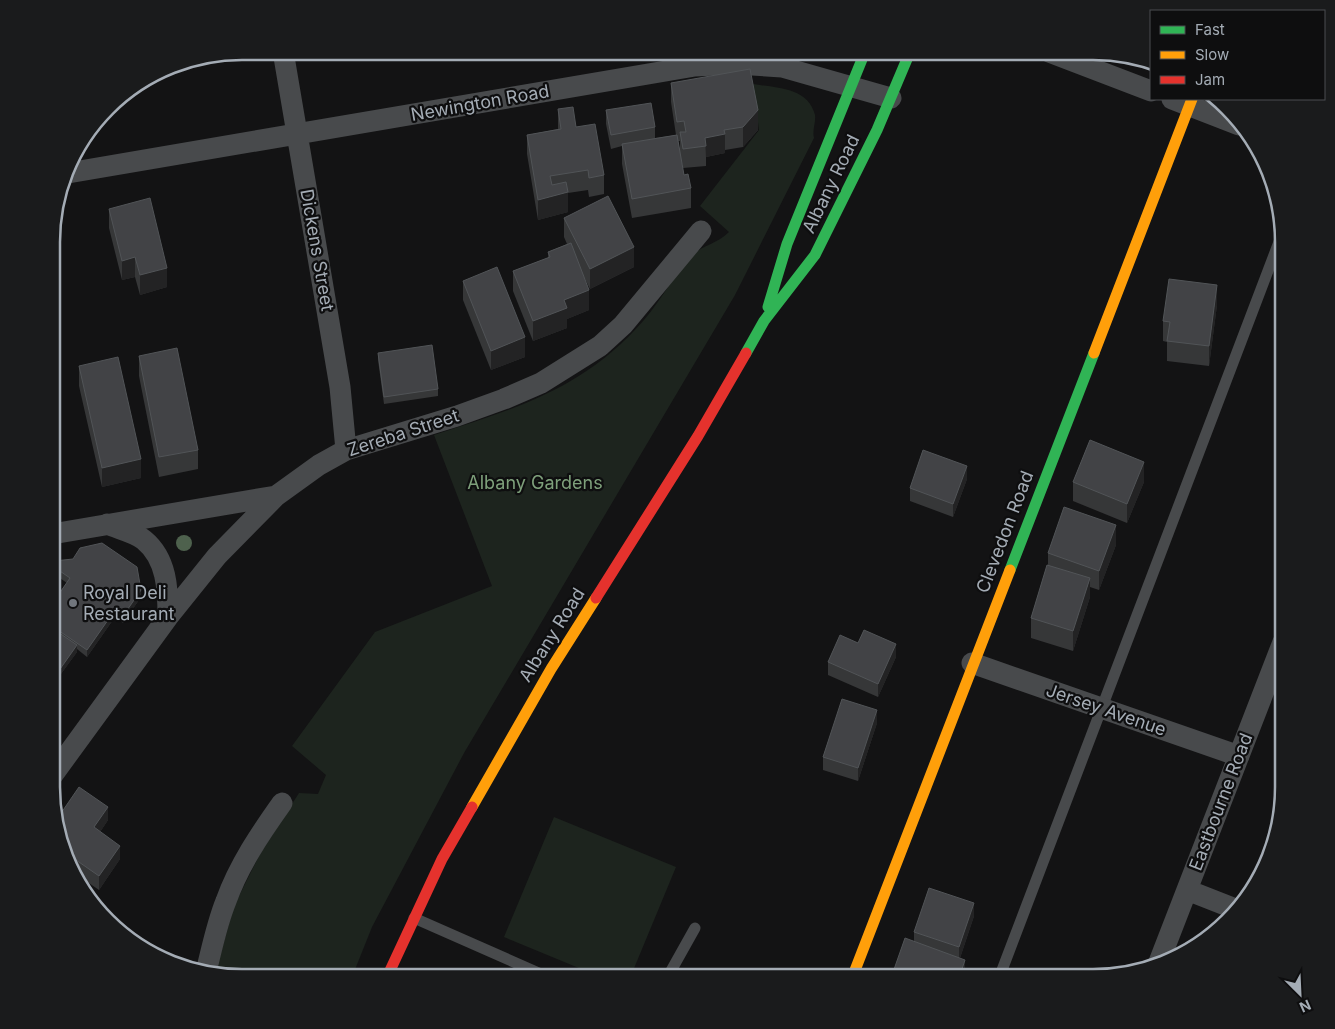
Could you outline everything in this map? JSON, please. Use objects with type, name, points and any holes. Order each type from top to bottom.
[{"type":"main road","name":"Albany Road","points":[[764,321],[787,244],[862,60]]},
{"type":"main road","name":"Albany Road","points":[[391,969],[442,859],[502,752],[698,436],[764,321],[815,255],[891,98],[907,60]]},
{"type":"main road","name":"Clevedon Road","points":[[855,969],[1185,101]]},
{"type":"street","name":"Dickens Street","points":[[285,60],[340,387],[346,450]]},
{"type":"street","points":[[1070,60],[1150,91]]},
{"type":"street","name":"Newington Road","points":[[74,172],[695,66],[736,64],[782,67],[891,98]]},
{"type":"street","points":[[1185,101],[1229,120]]},
{"type":"street","name":"Zereba Street","points":[[60,533],[276,496],[319,465],[346,450],[504,399],[574,364],[600,346],[623,324],[701,231]]},
{"type":"street","points":[[60,765],[168,617],[217,556],[276,496]]},
{"type":"street","points":[[107,524],[142,539],[154,550],[162,564],[166,578],[168,617]]},
{"type":"street","name":"Jersey Avenue","points":[[972,663],[1239,756]]},
{"type":"street","name":"Eastbourne Road","points":[[1162,956],[1275,665]]},
{"type":"street","points":[[208,966],[225,902],[238,872],[258,836],[282,803]]},
{"type":"street","points":[[1187,890],[1230,907]]},
{"type":"lane","points":[[1002,969],[1275,252]]},
{"type":"lane","points":[[414,918],[530,969]]},
{"type":"lane","points":[[671,969],[695,928]]},
{"type":"green space","name":"Albany Gardens","points":[[753,84],[790,90],[798,94],[811,106],[815,115],[814,138],[735,295],[464,753],[372,927],[355,969],[230,969],[217,967],[234,906],[260,854],[299,793],[318,794],[326,775],[292,746],[375,632],[492,586],[434,435],[521,405],[548,393],[573,380],[621,344],[657,304],[681,269],[694,254],[729,232],[700,206],[759,130]]},
{"type":"green space","points":[[554,817],[676,867],[634,969],[581,969],[504,937]]},
{"type":"building","points":[[750,69],[758,110],[743,127],[724,130],[725,134],[705,138],[706,146],[683,149],[680,132],[686,132],[684,121],[677,122],[671,83]]},
{"type":"building","points":[[651,103],[655,127],[611,135],[606,110]]},
{"type":"building","points":[[573,107],[576,127],[595,124],[604,175],[589,178],[588,170],[550,176],[552,185],[566,182],[568,192],[538,200],[527,135],[561,129],[558,109]]},
{"type":"building","points":[[677,135],[684,175],[688,174],[691,188],[632,199],[622,144]]},
{"type":"building","points":[[608,196],[634,247],[590,269],[564,218]]},
{"type":"building","points":[[150,198],[167,268],[140,275],[135,257],[122,261],[109,209]]},
{"type":"building","points":[[571,243],[589,290],[564,300],[567,308],[533,321],[513,271],[550,257],[548,252]]},
{"type":"building","points":[[497,267],[525,337],[491,351],[463,281]]},
{"type":"building","points":[[1169,279],[1217,285],[1209,346],[1167,341],[1170,322],[1163,321]]},
{"type":"building","points":[[432,345],[438,389],[384,397],[378,353]]},
{"type":"building","points":[[177,348],[198,450],[159,457],[139,356]]},
{"type":"building","points":[[118,357],[141,459],[102,468],[79,366]]},
{"type":"building","points":[[1090,440],[1144,462],[1127,504],[1073,482]]},
{"type":"building","points":[[923,450],[967,466],[953,504],[910,488]]},
{"type":"building","points":[[1064,507],[1116,525],[1099,571],[1048,553]]},
{"type":"building","points":[[102,543],[137,567],[141,590],[123,616],[115,610],[87,650],[60,631],[60,592],[70,578],[60,571],[60,560],[73,559],[80,548]]},
{"type":"building","points":[[1047,565],[1090,578],[1073,631],[1031,618]]},
{"type":"building","points":[[864,630],[896,644],[878,684],[828,662],[840,635],[858,643]]},
{"type":"building","points":[[60,633],[77,645],[60,669]]},
{"type":"building","points":[[842,699],[877,710],[858,768],[823,757]]},
{"type":"building","points":[[79,787],[108,807],[94,827],[120,846],[99,876],[75,859],[63,823],[62,812]]},
{"type":"building","points":[[929,888],[974,903],[959,947],[914,932]]},
{"type":"building","points":[[905,938],[965,960],[962,969],[894,969]]},
{"type":"traffic: fast","points":[[768,307],[787,244],[862,60]]},
{"type":"traffic: fast","points":[[746,353],[764,321],[815,255],[877,130],[907,60]]},
{"type":"traffic: fast","points":[[1010,570],[1094,353]]},
{"type":"traffic: slow","points":[[1094,353],[1192,100]]},
{"type":"traffic: slow","points":[[855,969],[1010,570]]},
{"type":"traffic: slow","points":[[472,807],[551,669],[596,598]]},
{"type":"traffic: jam","points":[[596,598],[698,436],[746,353]]},
{"type":"traffic: jam","points":[[391,969],[442,859],[472,807]]},
{"type":"place","name":"Royal Deli Restaurant","points":[[73,603]]}]
